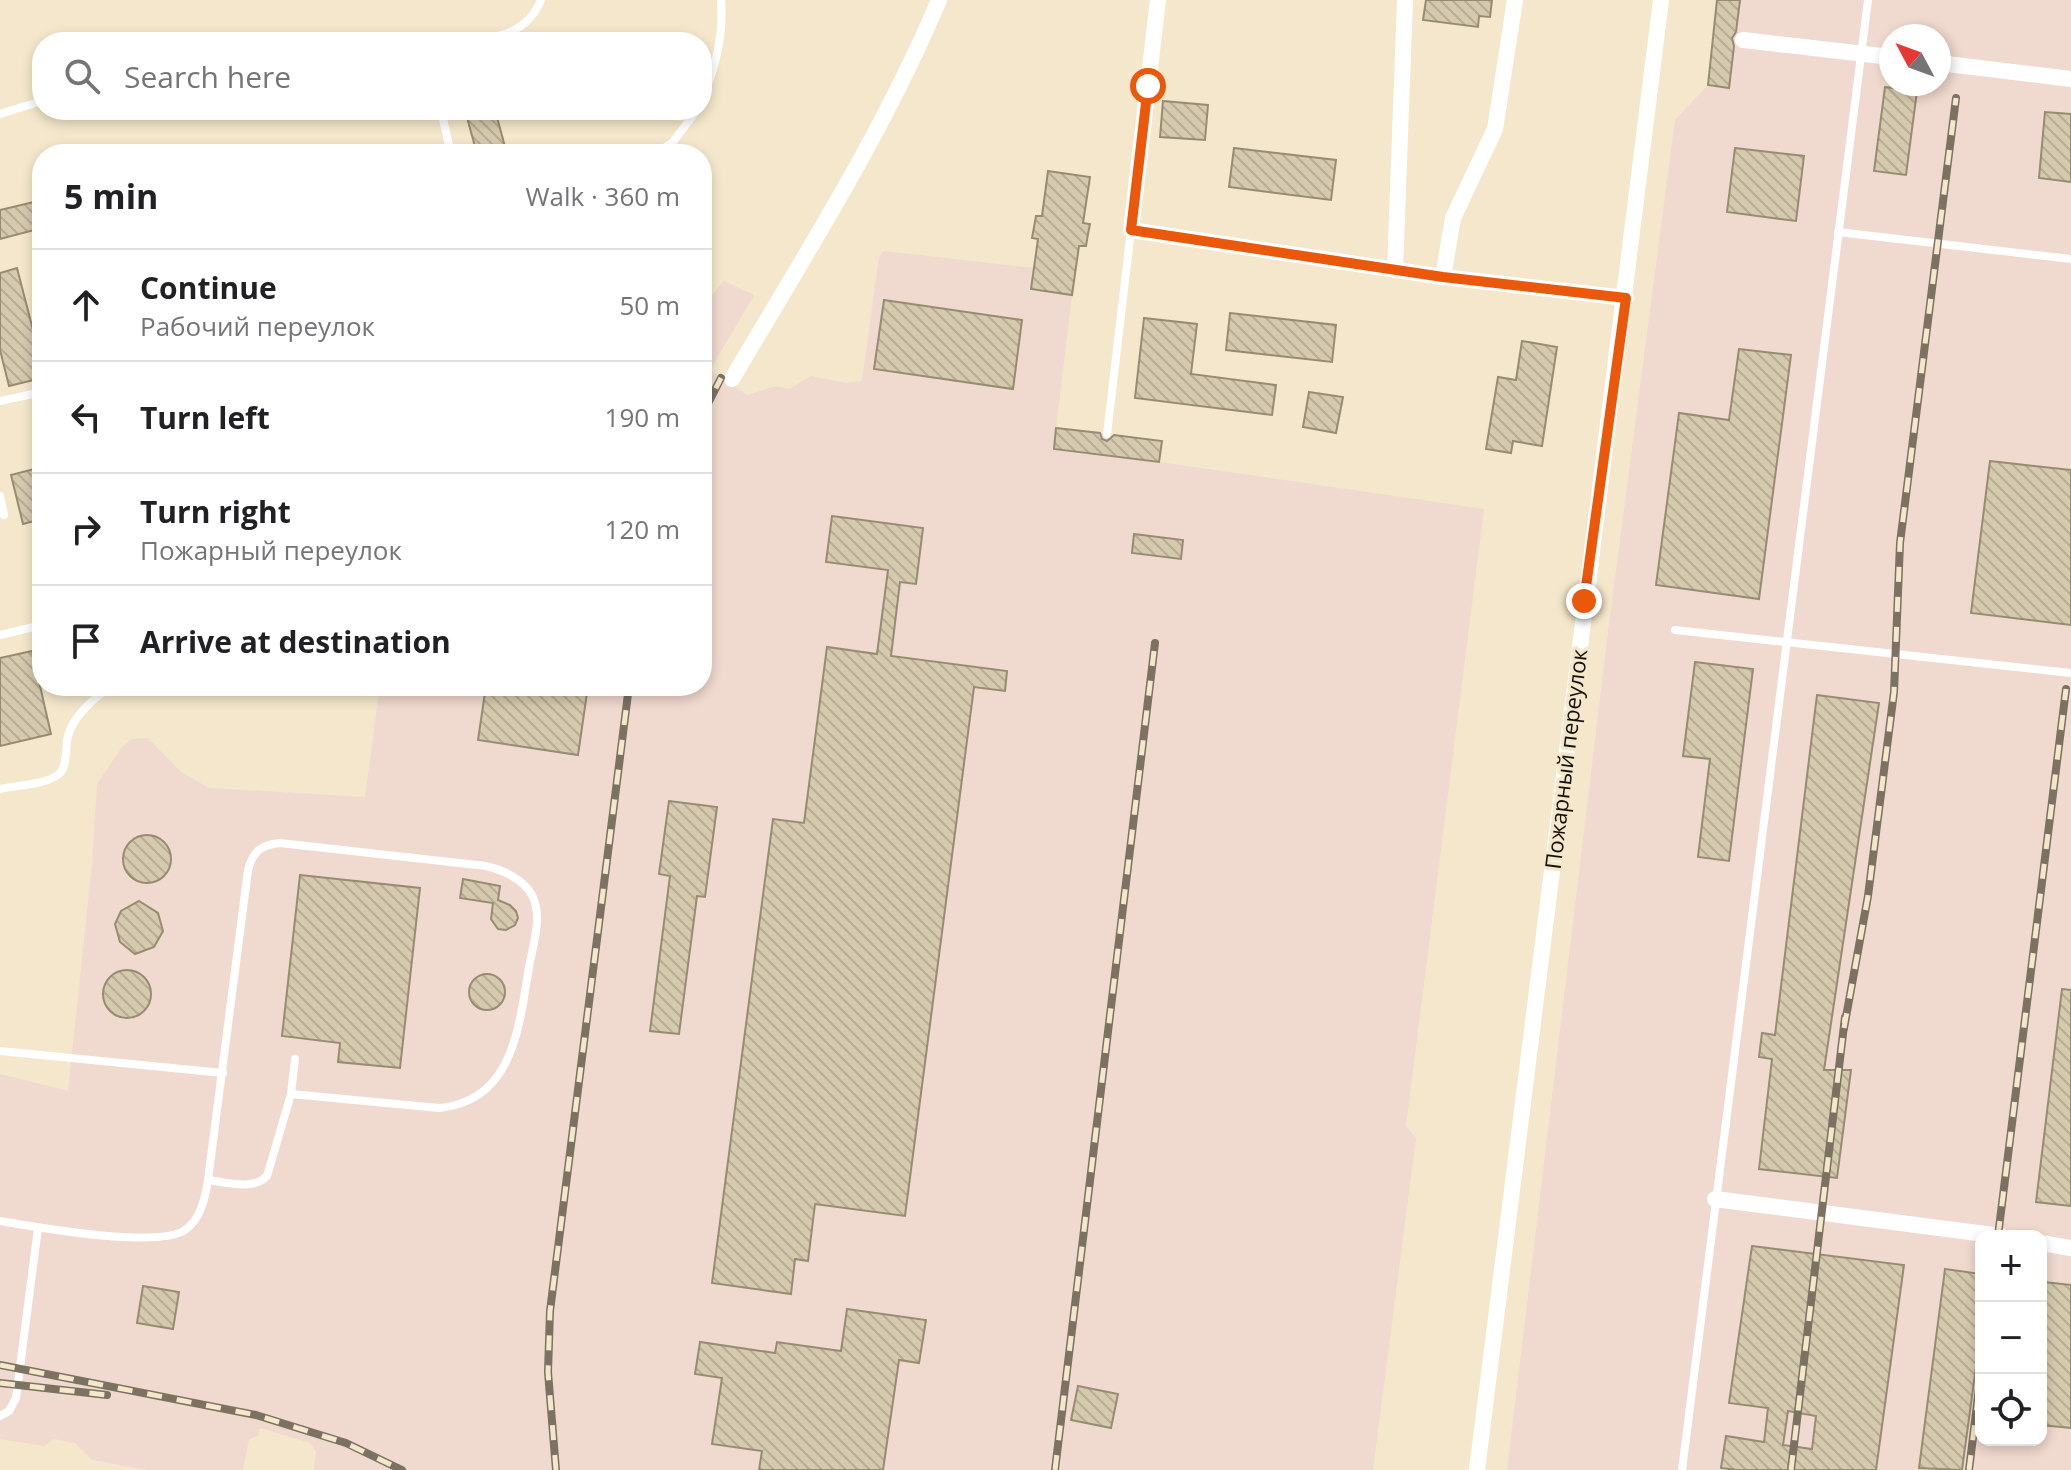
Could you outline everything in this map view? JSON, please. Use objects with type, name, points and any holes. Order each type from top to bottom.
[{"type":"street","points":[[732,379],[866,152],[905,77],[939,0]]},
{"type":"street","points":[[1158,0],[1131,230],[1443,277],[1626,298]]},
{"type":"street","points":[[1395,270],[1405,0]]},
{"type":"street","points":[[1443,277],[1453,218],[1495,129],[1515,0]]},
{"type":"street","name":"Пожарный переулок","points":[[1477,1470],[1661,0]]},
{"type":"street","points":[[1743,40],[1879,56]]},
{"type":"street","points":[[1951,64],[2071,79]]},
{"type":"street","points":[[1715,1199],[1975,1233]]},
{"type":"street","points":[[2047,1244],[2071,1248]]},
{"type":"lane","points":[[511,32],[535,14],[541,0]]},
{"type":"lane","points":[[712,70],[723,22],[721,0]]},
{"type":"lane","points":[[1682,1470],[1868,0]]},
{"type":"lane","points":[[0,114],[32,104]]},
{"type":"lane","points":[[443,120],[449,144]]},
{"type":"lane","points":[[670,144],[690,120]]},
{"type":"lane","points":[[1107,434],[1131,230]]},
{"type":"lane","points":[[1838,232],[2071,259]]},
{"type":"lane","points":[[0,401],[32,394]]},
{"type":"lane","points":[[0,496],[4,515]]},
{"type":"lane","points":[[0,635],[32,627]]},
{"type":"lane","points":[[1675,630],[2071,673]]},
{"type":"lane","points":[[0,789],[46,779],[60,772],[65,762],[71,727],[100,696]]},
{"type":"lane","points":[[0,1221],[38,1228],[151,1239],[166,1238],[186,1229],[194,1221],[205,1199],[208,1180],[248,870],[251,857],[259,849],[280,843],[486,866],[501,870],[523,884],[532,895],[536,907],[535,933],[518,1033],[493,1082],[469,1101],[439,1108],[291,1094]]},
{"type":"lane","points":[[0,1051],[223,1073]]},
{"type":"lane","points":[[208,1180],[249,1185],[262,1181],[270,1167],[291,1094],[295,1059]]},
{"type":"lane","points":[[0,1416],[9,1411],[16,1398],[38,1228]]},
{"type":"shaded area","points":[[1717,0],[2071,0],[2071,1470],[1507,1470],[1609,624],[1675,120],[1708,85]]},
{"type":"shaded area","points":[[884,251],[1034,268],[1031,289],[1072,295],[1056,428],[1162,441],[1160,462],[1484,509],[1406,1126],[1416,1138],[1373,1470],[314,1470],[316,1451],[310,1443],[260,1428],[258,1436],[249,1439],[243,1470],[147,1470],[92,1460],[75,1443],[54,1439],[44,1446],[0,1439],[0,1074],[68,1091],[92,865],[97,784],[122,747],[132,739],[148,738],[181,772],[209,788],[365,797],[379,696],[712,696],[712,371],[747,395],[776,386],[789,389],[811,376],[846,383],[862,381],[879,257]]},
{"type":"shaded area","points":[[724,281],[754,295],[712,367],[712,295]]},
{"type":"building","points":[[1426,0],[1492,0],[1490,17],[1479,16],[1478,27],[1423,20]]},
{"type":"building","points":[[1717,0],[1740,0],[1736,32],[1732,38],[1734,46],[1729,88],[1708,85]]},
{"type":"building","points":[[1884,96],[1916,96],[1906,175],[1874,171]]},
{"type":"building","points":[[1163,101],[1208,105],[1205,140],[1160,137]]},
{"type":"building","points":[[2045,112],[2071,114],[2071,182],[2039,178]]},
{"type":"building","points":[[468,120],[498,120],[504,144],[474,144]]},
{"type":"building","points":[[1234,148],[1336,160],[1331,200],[1229,187]]},
{"type":"building","points":[[1735,148],[1804,156],[1796,221],[1727,212]]},
{"type":"building","points":[[1048,171],[1090,177],[1083,223],[1090,224],[1086,246],[1079,246],[1072,295],[1031,289],[1038,239],[1032,238],[1036,216],[1042,216]]},
{"type":"building","points":[[32,202],[32,231],[0,239],[0,210]]},
{"type":"building","points":[[17,268],[32,326],[32,380],[9,386],[0,350],[0,273]]},
{"type":"building","points":[[884,300],[1022,320],[1013,389],[874,369]]},
{"type":"building","points":[[1230,313],[1336,325],[1332,362],[1226,350]]},
{"type":"building","points":[[1144,318],[1197,324],[1191,374],[1276,385],[1272,415],[1135,398]]},
{"type":"building","points":[[1522,341],[1557,347],[1542,446],[1513,441],[1511,453],[1486,449],[1498,377],[1516,380]]},
{"type":"building","points":[[1739,349],[1791,355],[1759,599],[1656,585],[1679,413],[1729,420]]},
{"type":"building","points":[[1309,392],[1343,397],[1336,433],[1303,427]]},
{"type":"building","points":[[1056,428],[1100,433],[1102,439],[1107,441],[1114,435],[1162,441],[1159,462],[1054,449]]},
{"type":"building","points":[[1990,461],[2071,470],[2071,625],[1971,613]]},
{"type":"building","points":[[32,470],[32,522],[23,524],[11,475]]},
{"type":"building","points":[[832,516],[923,528],[916,584],[900,582],[891,656],[1007,671],[1005,691],[974,687],[905,1216],[815,1204],[808,1261],[795,1259],[791,1294],[712,1283],[773,819],[804,823],[827,647],[877,654],[888,570],[826,562]]},
{"type":"building","points":[[1134,534],[1183,540],[1181,559],[1132,553]]},
{"type":"building","points":[[32,651],[32,696],[42,696],[51,734],[0,746],[0,658]]},
{"type":"building","points":[[1695,662],[1753,669],[1729,861],[1698,857],[1710,759],[1683,756]]},
{"type":"building","points":[[1817,695],[1879,703],[1824,1070],[1851,1070],[1837,1178],[1759,1169],[1772,1059],[1759,1057],[1762,1033],[1775,1035]]},
{"type":"building","points":[[485,696],[587,696],[578,755],[478,740]]},
{"type":"building","points":[[669,801],[717,807],[705,897],[697,896],[679,1034],[650,1031],[670,876],[659,874]]},
{"type":"building","points":[[147,835],[164,842],[171,859],[164,876],[147,883],[130,876],[123,859],[130,842]]},
{"type":"building","points":[[300,875],[420,888],[400,1068],[338,1062],[340,1043],[282,1036]]},
{"type":"building","points":[[463,879],[500,886],[498,900],[516,911],[518,918],[515,925],[506,930],[498,929],[491,919],[493,903],[460,898]]},
{"type":"building","points":[[139,901],[158,913],[163,931],[154,947],[135,954],[120,942],[115,924],[121,911]]},
{"type":"building","points":[[127,970],[144,977],[151,994],[144,1011],[127,1018],[110,1011],[103,994],[110,977]]},
{"type":"building","points":[[487,974],[499,980],[505,992],[499,1004],[487,1010],[475,1004],[469,992],[475,980]]},
{"type":"building","points":[[2062,989],[2071,990],[2071,1206],[2036,1202]]},
{"type":"building","points":[[1752,1246],[1904,1265],[1876,1470],[1721,1468],[1726,1436],[1764,1442],[1768,1408],[1729,1403]],"holes":[[[1788,1411],[1816,1416],[1812,1449],[1783,1445]]]},
{"type":"building","points":[[1945,1269],[1975,1273],[1975,1374],[1962,1470],[1919,1468]]},
{"type":"building","points":[[2047,1282],[2071,1285],[2071,1428],[2047,1426]]},
{"type":"building","points":[[143,1286],[179,1292],[173,1329],[137,1323]]},
{"type":"building","points":[[847,1309],[926,1320],[919,1363],[899,1360],[883,1470],[759,1470],[762,1451],[712,1444],[722,1378],[695,1374],[700,1342],[775,1353],[777,1342],[841,1351]]},
{"type":"building","points":[[1078,1386],[1118,1394],[1111,1428],[1071,1420]]},
{"type":"railway","points":[[1844,1028],[1868,896],[1894,692],[1900,543],[1956,98]]},
{"type":"railway","points":[[712,396],[721,378]]},
{"type":"railway","points":[[1055,1470],[1155,643]]},
{"type":"railway","points":[[1999,1230],[2066,689]]},
{"type":"railway","points":[[556,1470],[548,1372],[550,1311],[628,696]]},
{"type":"railway","points":[[1791,1470],[1845,1017]]},
{"type":"railway","points":[[0,1365],[256,1415],[346,1443],[402,1470]]},
{"type":"railway","points":[[1969,1470],[1981,1374]]},
{"type":"railway","points":[[0,1383],[107,1395]]},
{"type":"route","points":[[1148,86],[1131,230],[1443,277],[1626,298],[1584,601]]}]
